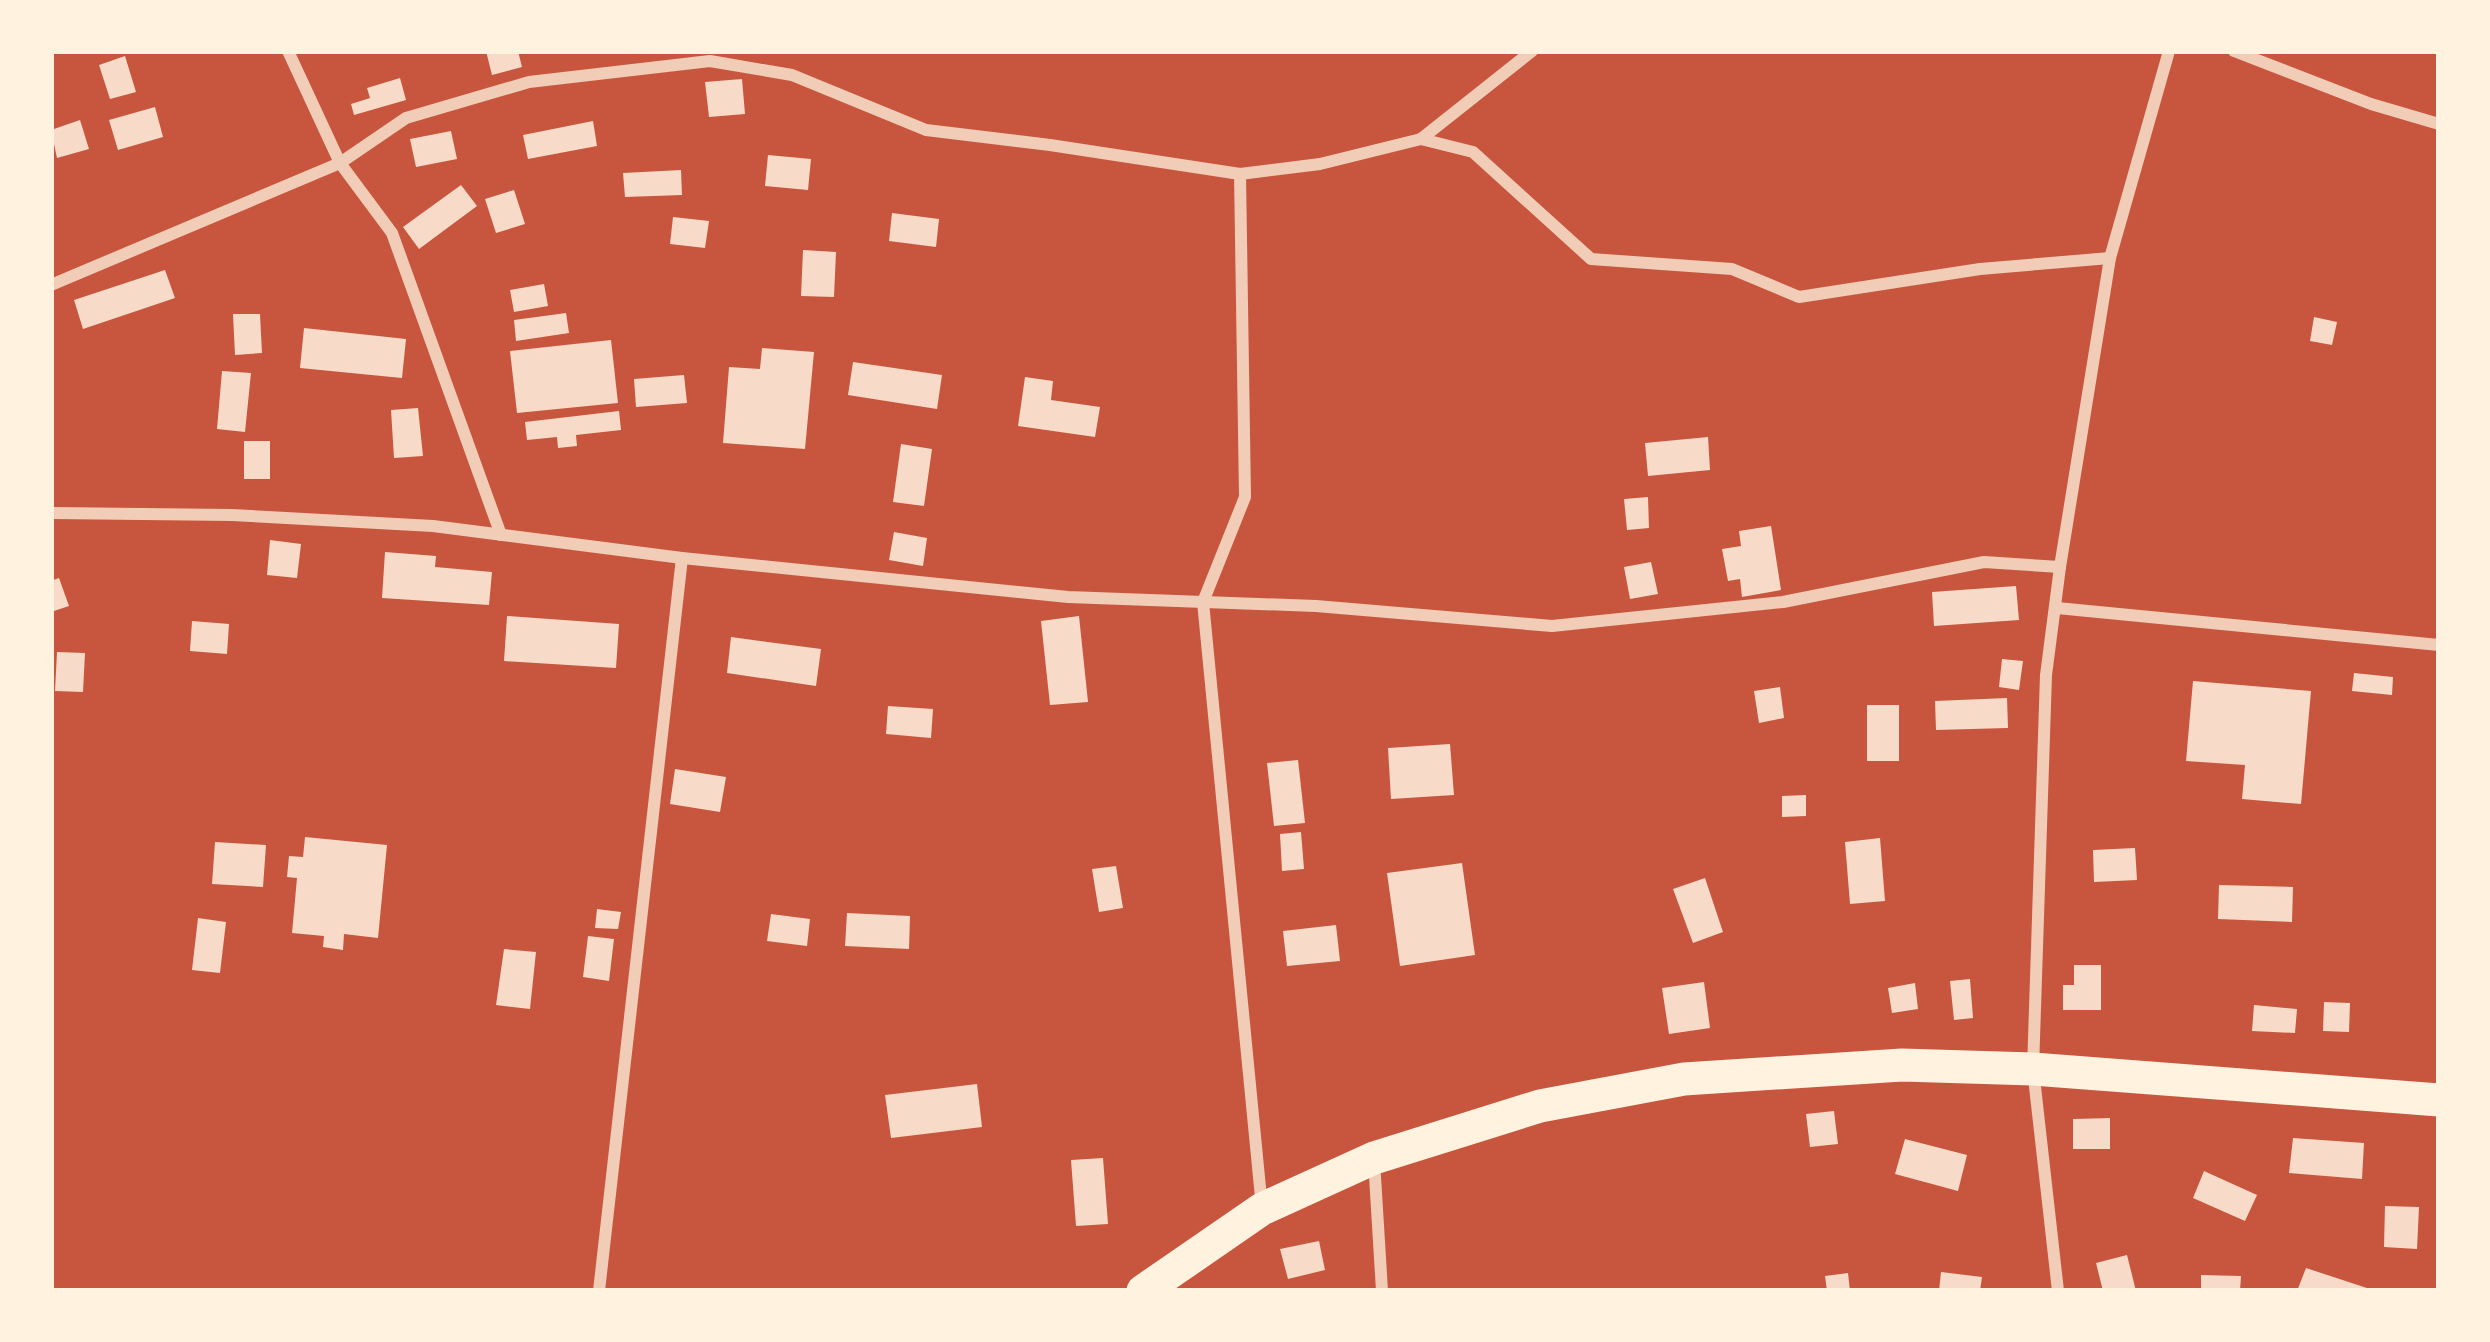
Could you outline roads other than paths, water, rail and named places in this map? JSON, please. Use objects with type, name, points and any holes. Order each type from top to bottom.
[{"type":"highway","points":[[1144,1291],[1262,1209],[1374,1158],[1540,1106],[1684,1079],[1902,1065],[2033,1069],[2439,1100]]},
{"type":"street","points":[[288,51],[340,163],[392,233],[501,535]]},
{"type":"street","points":[[51,285],[340,163],[406,118],[529,82],[710,61],[793,75],[926,130],[1240,174],[1320,164],[1421,139],[1532,51]]},
{"type":"street","points":[[2059,1291],[2033,1069],[2046,675],[2110,258],[2169,51]]},
{"type":"street","points":[[2234,51],[2372,104],[2439,124]]},
{"type":"street","points":[[1421,139],[1473,152],[1591,259],[1732,269],[1799,297],[1980,269],[2110,258]]},
{"type":"street","points":[[1240,174],[1244,497],[1203,602],[1262,1209]]},
{"type":"street","points":[[51,513],[232,515],[433,526],[682,558],[1068,597],[1316,606],[1552,626],[1783,602],[1984,562],[2060,568]]},
{"type":"street","points":[[598,1291],[682,558]]},
{"type":"street","points":[[2057,608],[2439,645]]},
{"type":"street","points":[[1374,1158],[1382,1291]]}]
